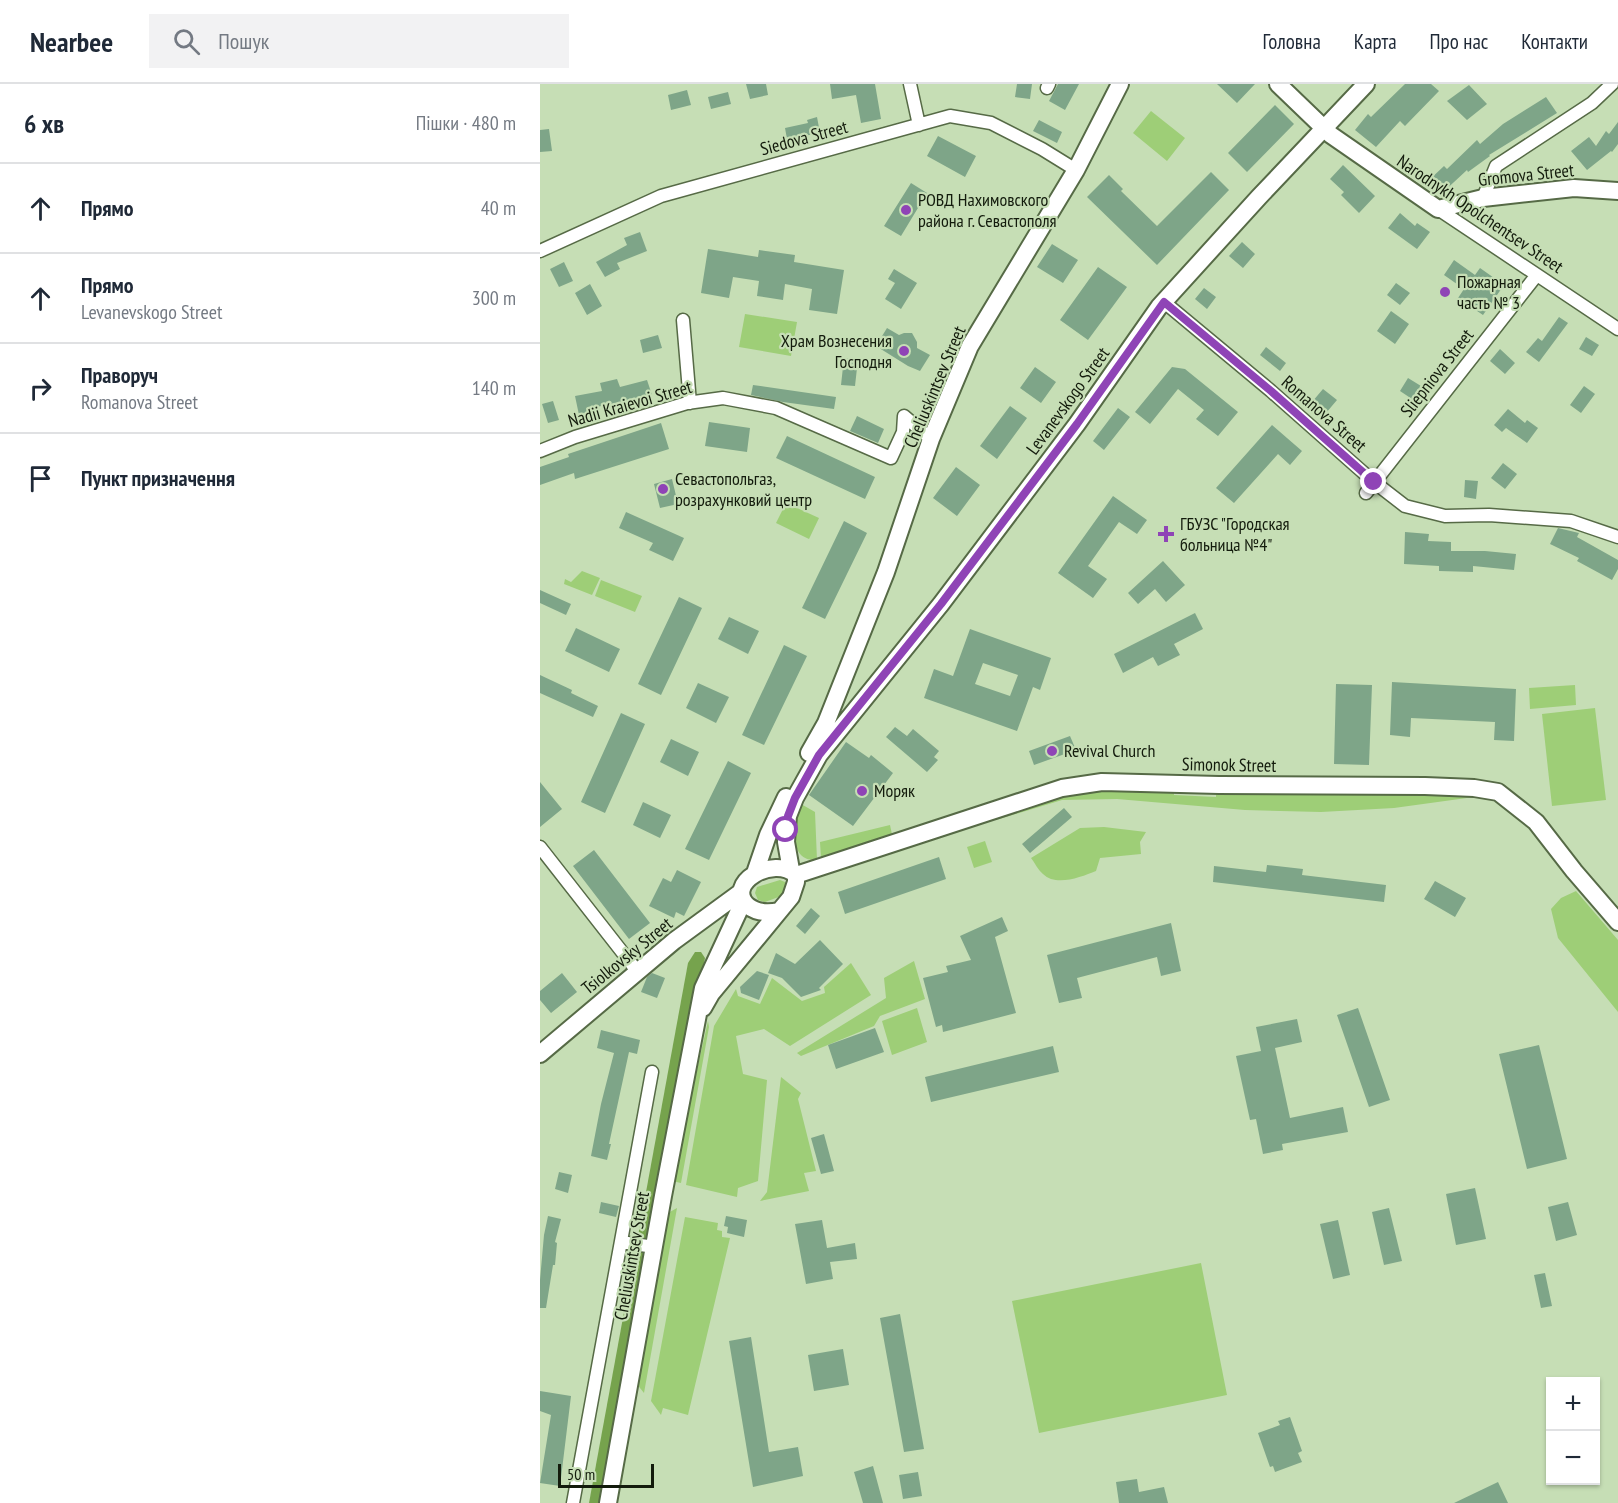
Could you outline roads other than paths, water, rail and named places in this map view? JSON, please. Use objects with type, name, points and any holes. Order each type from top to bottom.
[{"type":"main road","name":"Cheliuskintsev Street","points":[[832,727],[931,439],[970,346],[1076,170],[1120,84]]},
{"type":"main road","name":"Narodnykh Opolchentsev Street","points":[[1278,84],[1323,128],[1438,210]]},
{"type":"main road","name":"Levanevskogo Street","points":[[793,873],[786,843],[788,816],[832,727],[941,604],[1077,424],[1164,302],[1366,84]]},
{"type":"main road","name":"Gromova Street","points":[[1438,210],[1483,198],[1574,188],[1618,191]]},
{"type":"main road","points":[[755,873],[764,844],[780,808],[832,727]]},
{"type":"main road","name":"Simonok Street","points":[[793,873],[1062,788],[1102,782],[1464,788],[1498,792],[1536,822],[1618,922]]},
{"type":"main road","points":[[769,868],[780,868],[793,873],[796,882],[791,897],[779,911],[769,913],[752,909],[742,897],[746,882],[755,873],[769,868]]},
{"type":"main road","name":"Cheliuskintsev Street","points":[[608,1503],[703,987],[742,897]]},
{"type":"main road","name":"Tsiolkovsky Street","points":[[540,1054],[674,941],[742,897]]},
{"type":"main road","name":"Cheliuskintsev Street","points":[[698,1016],[711,994],[779,911]]},
{"type":"street","points":[[910,84],[919,125]]},
{"type":"street","points":[[1483,198],[1496,166],[1592,103],[1612,84]]},
{"type":"street","name":"Siedova Street","points":[[540,251],[661,196],[950,116],[992,123],[1076,170]]},
{"type":"street","name":"Narodnykh Opolchentsev Street","points":[[1438,210],[1618,329]]},
{"type":"street","name":"Sliepniova Street","points":[[1366,493],[1536,276]]},
{"type":"street","name":"Romanova Street","points":[[1164,302],[1405,506],[1445,516],[1500,516],[1571,521],[1618,537]]},
{"type":"street","points":[[683,320],[690,403]]},
{"type":"street","name":"Nadii Kraievoi Street","points":[[540,451],[575,437],[690,403],[723,398],[776,408],[891,458],[903,432],[904,416],[931,439]]},
{"type":"street","points":[[540,847],[638,971]]},
{"type":"street","name":"Cheliuskintsev Street","points":[[573,1503],[652,1072]]},
{"type":"street","points":[[621,1242],[654,1246]]},
{"type":"place","name":"РОВД Нахимовского района г. Севастополя","points":[[906,210]]},
{"type":"place","name":"Пожарная часть № 3","points":[[1445,292]]},
{"type":"place","name":"Храм Вознесения Господня","points":[[904,351]]},
{"type":"place","name":"Севастопольгаз, розрахунковий центр","points":[[663,489]]},
{"type":"place","name":"ГБУЗС \"Городская больница №4\"","points":[[1166,534]]},
{"type":"place","name":"Revival Church","points":[[1052,751]]},
{"type":"place","name":"Моряк","points":[[862,791]]}]
